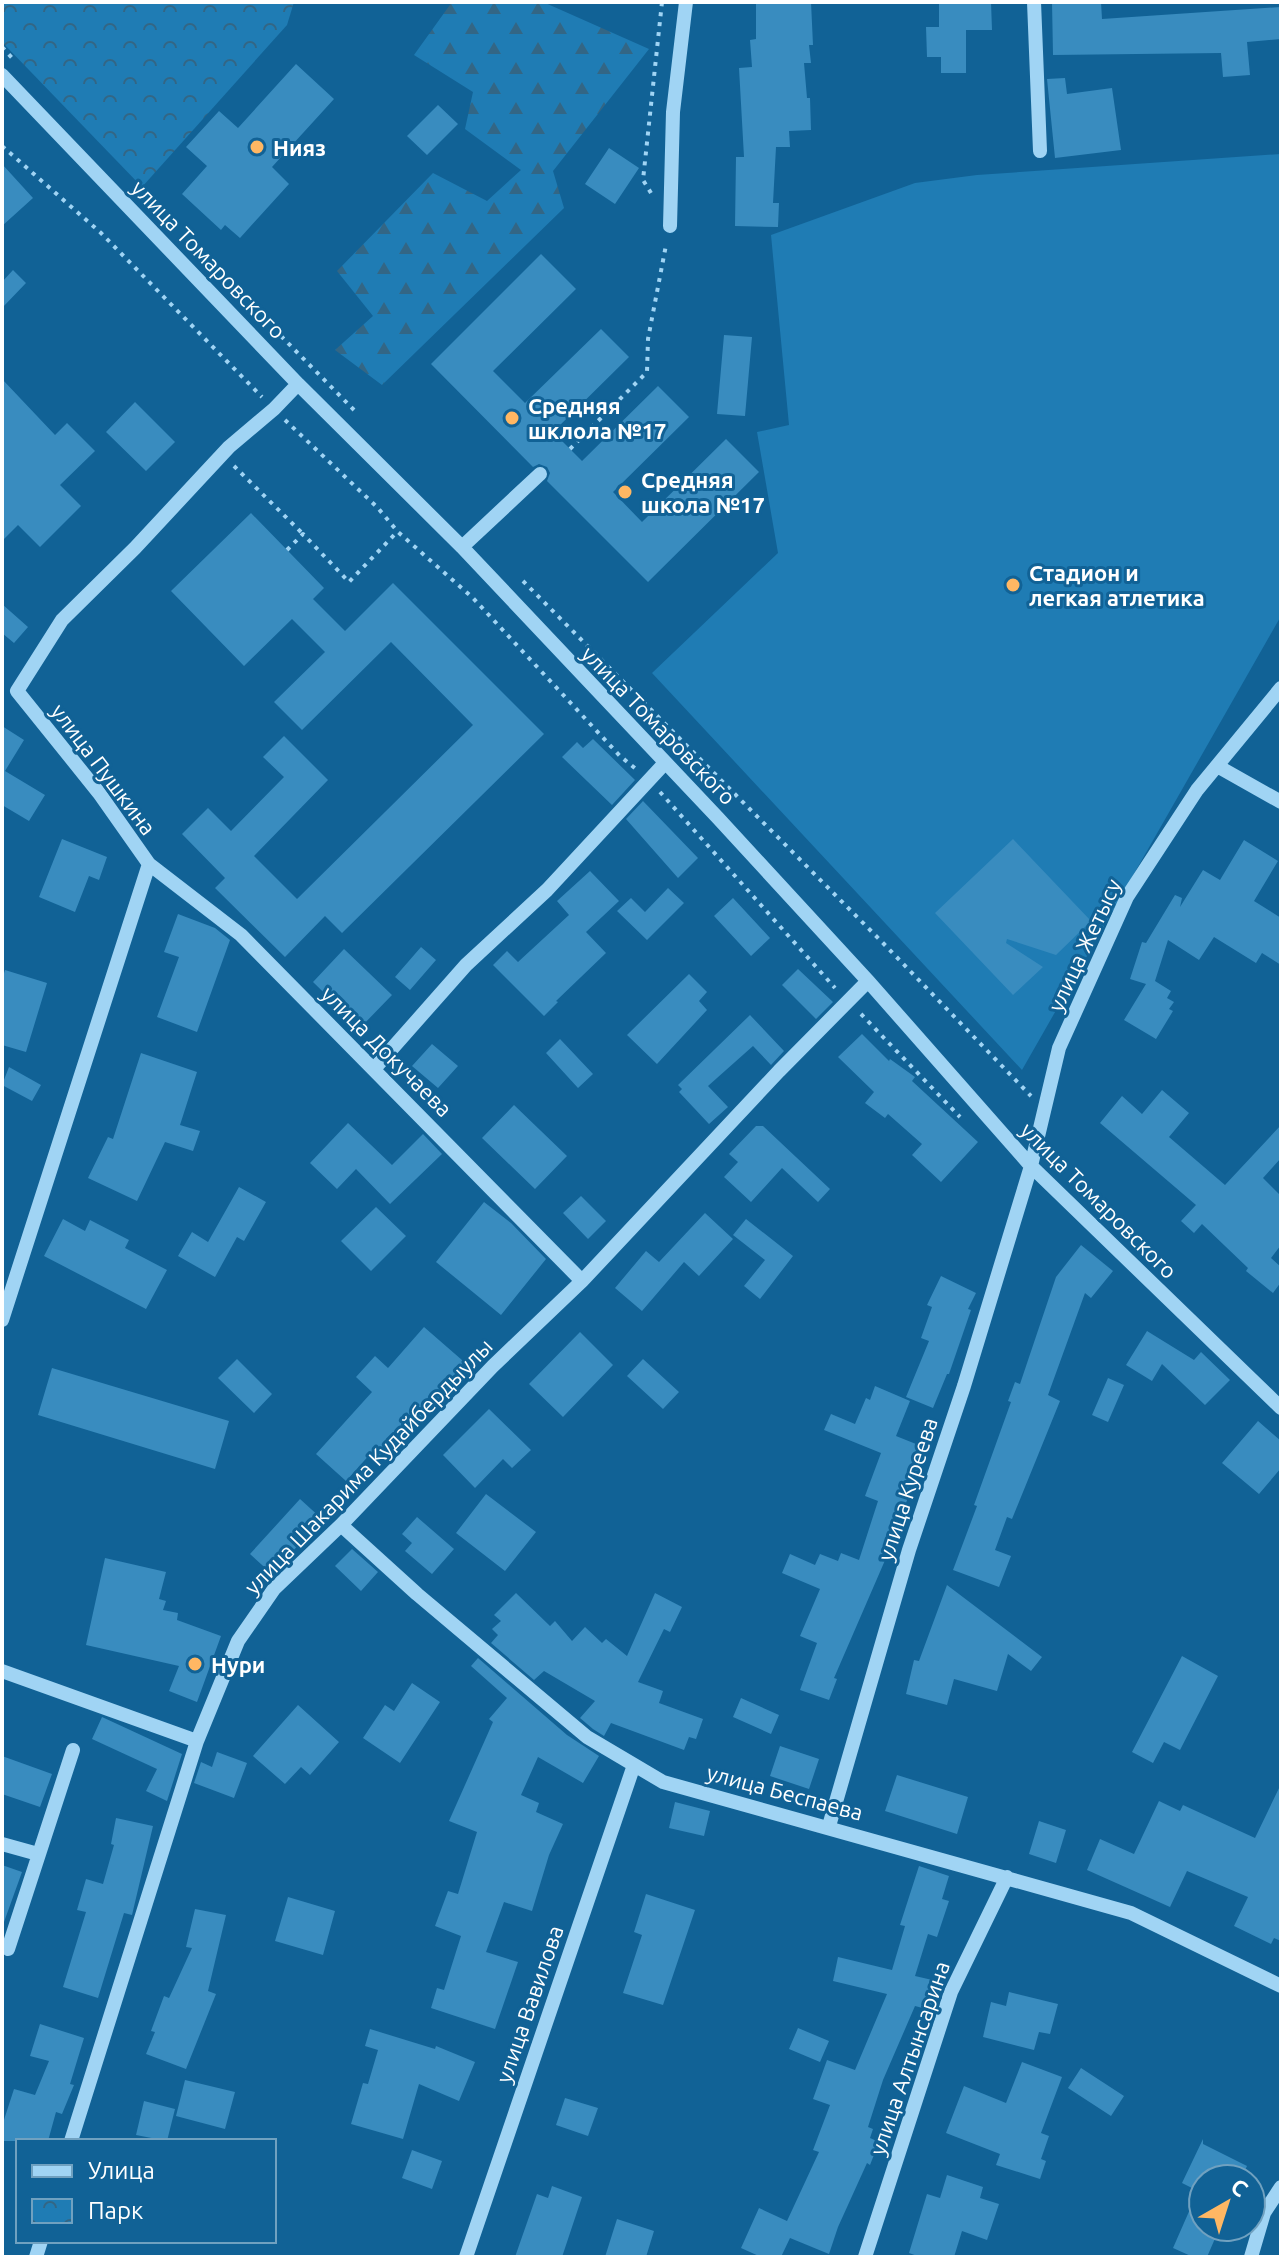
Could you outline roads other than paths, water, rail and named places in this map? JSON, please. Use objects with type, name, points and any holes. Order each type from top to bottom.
[{"type":"street","points":[[670,226],[673,112],[686,2]]},
{"type":"street","points":[[1034,2],[1040,151]]},
{"type":"street","name":"улица Томаровского","points":[[2,75],[298,384],[462,547],[868,981],[1031,1166],[1281,1408]]},
{"type":"street","points":[[2,683],[17,691],[62,620],[222,455],[298,384]]},
{"type":"street","points":[[462,547],[540,474]]},
{"type":"street","name":"улица Жетысу","points":[[1031,1166],[1059,1048],[1127,897],[1197,790],[1281,688]]},
{"type":"street","name":"улица Пушкина","points":[[2,1320],[64,1119],[149,864],[99,793],[17,691]]},
{"type":"street","points":[[374,1069],[466,965],[547,890],[651,782],[664,764]]},
{"type":"street","points":[[1217,766],[1281,802]]},
{"type":"street","name":"улица Докучаева","points":[[149,864],[241,935],[582,1281]]},
{"type":"street","name":"улица Шакарима Кудайбердыулы","points":[[72,2139],[197,1741],[238,1641],[274,1589],[341,1525],[493,1366],[582,1281],[868,981]]},
{"type":"street","name":"улица Куреева","points":[[829,1826],[909,1550],[964,1386],[1031,1166]]},
{"type":"street","name":"улица Беспаева","points":[[341,1525],[417,1594],[587,1737],[663,1782],[1131,1913],[1281,1986]]},
{"type":"street","points":[[2,1671],[197,1741]]},
{"type":"street","points":[[8,1949],[73,1750]]},
{"type":"street","name":"улица Вавилова","points":[[466,2257],[634,1765]]},
{"type":"street","points":[[2,1844],[38,1854]]},
{"type":"street","name":"улица Алтынсарина","points":[[865,2257],[951,1992],[1007,1877]]},
{"type":"street","points":[[1251,2257],[1264,2213],[1281,2187]]},
{"type":"place","name":"Нияз","points":[[257,147]]},
{"type":"place","name":"Средняя шклола №17","points":[[512,418]]},
{"type":"place","name":"Средняя школа №17","points":[[625,492]]},
{"type":"place","name":"Стадион и легкая атлетика","points":[[1013,585]]},
{"type":"place","name":"Нури","points":[[195,1664]]}]
